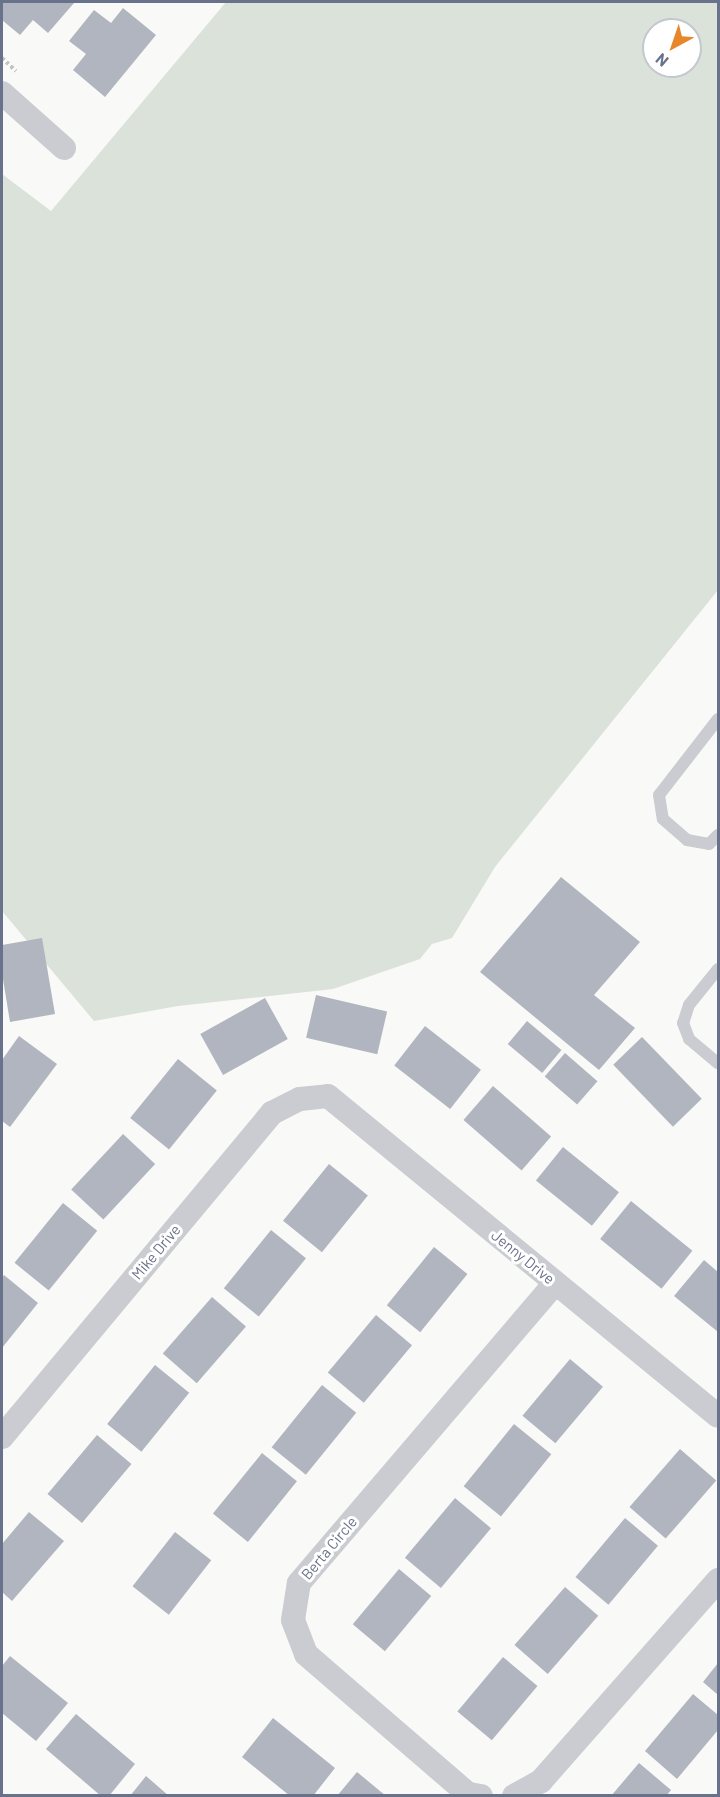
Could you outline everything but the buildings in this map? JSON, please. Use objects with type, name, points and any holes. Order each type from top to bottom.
[{"type":"street","points":[[2,93],[64,148]]},
{"type":"street","name":"Jenny Drive","points":[[328,1096],[718,1416]]},
{"type":"street","name":"Mike Drive","points":[[2,1435],[272,1113],[300,1098],[328,1096]]},
{"type":"street","name":"Berta Circle","points":[[482,1796],[468,1794],[306,1654],[292,1620],[299,1583],[555,1283]]},
{"type":"street","points":[[514,1796],[541,1781],[718,1580]]},
{"type":"lane","points":[[718,719],[659,795],[663,819],[687,840],[709,844],[718,835]]},
{"type":"lane","points":[[718,969],[689,1005],[683,1023],[689,1039],[718,1063]]},
{"type":"shaded area","points":[[226,2],[718,2],[718,590],[495,867],[452,938],[432,944],[420,959],[333,989],[178,1006],[94,1021],[2,911],[2,174],[51,211]]}]
